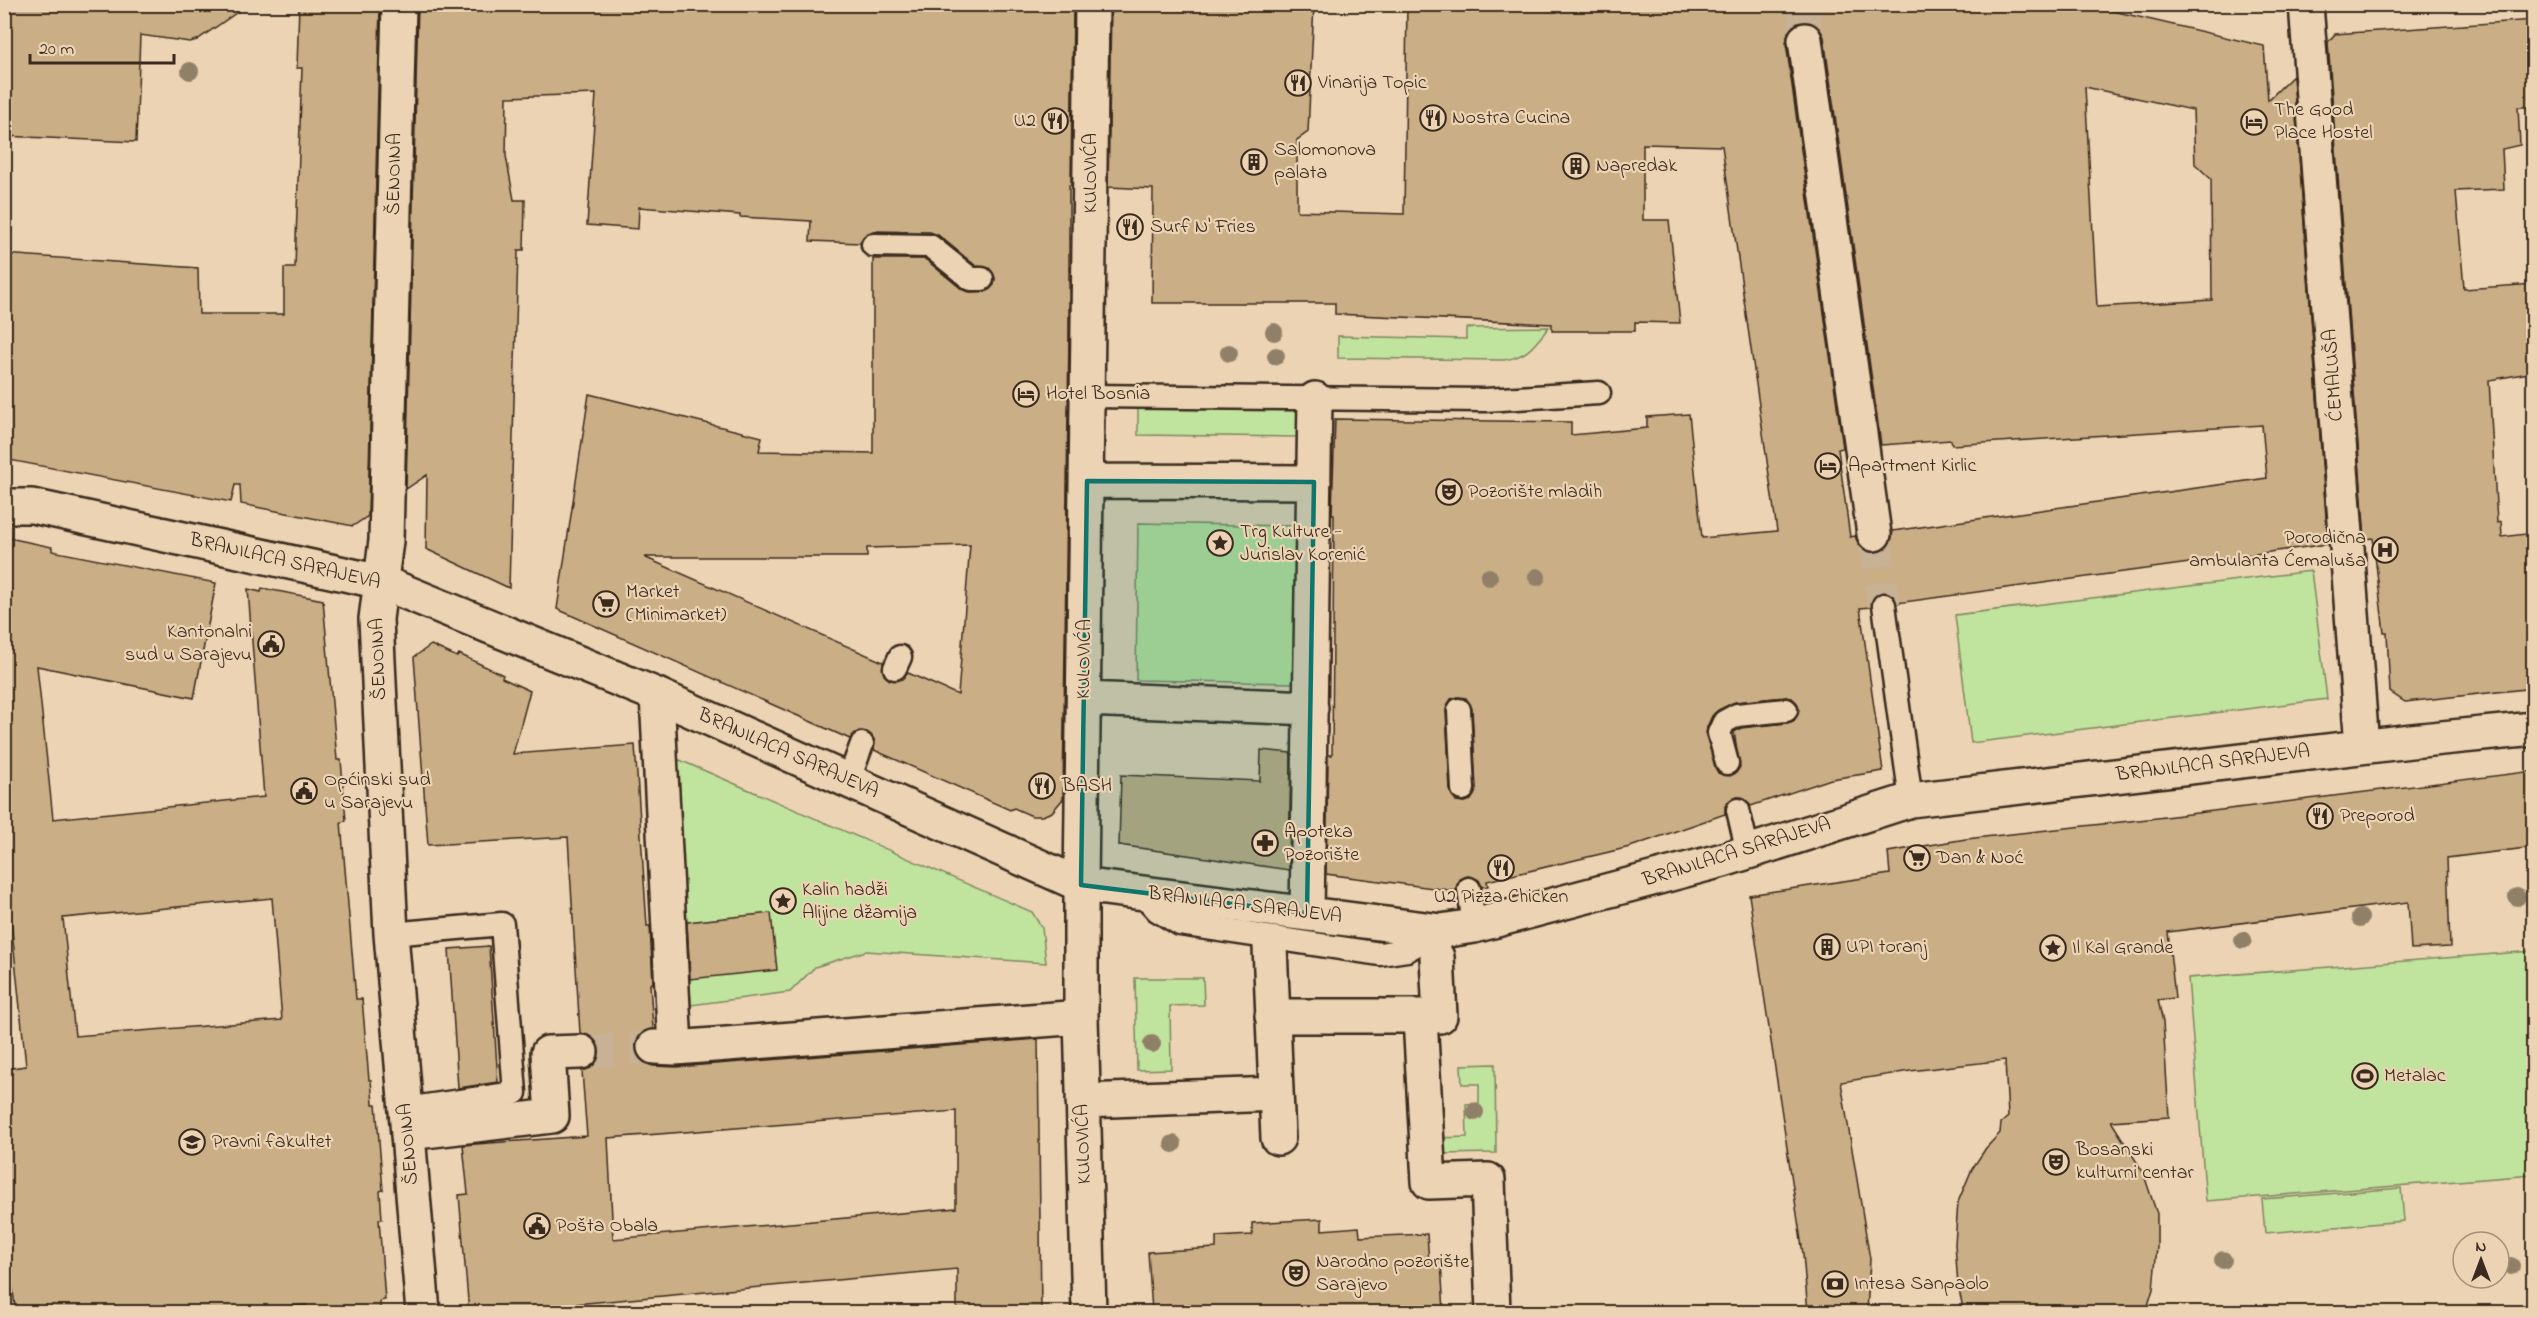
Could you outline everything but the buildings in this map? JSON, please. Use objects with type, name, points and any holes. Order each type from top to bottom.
[{"type":"street","name":"ŠENOINA","points":[[399,4],[386,541],[376,619],[391,933],[423,1312]]},
{"type":"street","name":"KULOVIĆA","points":[[1089,1312],[1081,1017],[1088,396],[1079,281],[1092,4]]},
{"type":"street","name":"ĆEMALUŠA","points":[[2306,4],[2362,746]]},
{"type":"street","points":[[1805,40],[1874,534]]},
{"type":"street","points":[[1307,914],[1316,399]]},
{"type":"street","points":[[1087,481],[1314,482]]},
{"type":"street","name":"BRANILACA SARAJEVA","points":[[4,506],[32,506],[381,582],[657,695],[1081,885],[1307,914],[1439,944],[1474,926],[1748,852],[1911,800],[2362,746],[2534,729]]},
{"type":"street","points":[[657,695],[665,1047],[1081,1017]]},
{"type":"street","points":[[1084,699],[1311,708]]},
{"type":"street","points":[[1272,1016],[1420,1018],[1440,1016],[1439,944]]},
{"type":"street","points":[[1270,946],[1278,1138]]},
{"type":"street","points":[[1420,1018],[1429,1182],[1488,1180],[1493,1312]]},
{"type":"street","points":[[407,1121],[552,1116],[548,1053],[581,1052]]},
{"type":"street","points":[[1083,1101],[1276,1094]]},
{"type":"lane","points":[[873,245],[930,246],[971,279],[982,279]]},
{"type":"lane","points":[[1088,396],[1485,400],[1599,393]]},
{"type":"lane","points":[[1884,605],[1911,800]]},
{"type":"lane","points":[[1459,710],[1463,789]]},
{"type":"lane","points":[[1727,763],[1719,733],[1724,722],[1737,715],[1786,710]]},
{"type":"lane","points":[[848,782],[862,744]]},
{"type":"lane","points":[[1738,810],[1748,852]]},
{"type":"lane","points":[[1469,889],[1474,926]]},
{"type":"lane","points":[[1142,893],[1157,910],[1180,924],[1380,954],[1439,944]]},
{"type":"lane","points":[[391,933],[502,924],[515,1093],[407,1121]]},
{"type":"highlighted area","points":[[1087,481],[1314,482],[1307,913],[1081,885]]},
{"type":"green space","points":[[1549,327],[1525,353],[1504,360],[1338,358],[1338,336],[1466,339],[1466,328]]},
{"type":"green space","points":[[1138,396],[1300,398],[1300,437],[1138,435]]},
{"type":"green space","points":[[1138,523],[1299,526],[1296,683],[1136,680]]},
{"type":"green space","points":[[2311,571],[2327,699],[1971,743],[1955,615]]},
{"type":"green space","points":[[675,758],[1032,912],[1042,928],[1046,963],[866,951],[815,967],[790,992],[691,1005]]},
{"type":"green space","name":"Metalac","points":[[2533,951],[2533,1175],[2206,1201],[2188,978]]},
{"type":"green space","points":[[1135,978],[1203,978],[1204,1005],[1170,1006],[1171,1069],[1137,1070]]},
{"type":"green space","points":[[1495,1064],[1496,1153],[1437,1154],[1437,1138],[1467,1137],[1466,1104],[1479,1103],[1479,1084],[1462,1084],[1461,1065]]},
{"type":"green space","points":[[2401,1188],[2404,1221],[2265,1233],[2262,1199]]},
{"type":"tunnel","points":[[1805,4],[1805,40]]},
{"type":"tunnel","points":[[1874,534],[1884,605]]},
{"type":"tunnel","points":[[581,1052],[654,1047]]},
{"type":"place","name":"Vinarija Topic","points":[[1298,83]]},
{"type":"place","name":"Nostra Cucina","points":[[1433,118]]},
{"type":"place","name":"U2","points":[[1055,121]]},
{"type":"place","name":"The Good Place Hostel","points":[[2254,122]]},
{"type":"place","name":"Salomonova palata","points":[[1254,162]]},
{"type":"place","name":"Napredak","points":[[1576,166]]},
{"type":"place","name":"Surf N' Fries","points":[[1130,227]]},
{"type":"place","name":"Hotel Bosnia","points":[[1026,394]]},
{"type":"place","name":"Apartment Kirlic","points":[[1828,466]]},
{"type":"place","name":"Pozorište mladih","points":[[1449,492]]},
{"type":"place","name":"Trg Kulture - Jurislav Korenić","points":[[1220,543]]},
{"type":"place","name":"Porodična ambulanta Ćemaluša","points":[[2385,550]]},
{"type":"place","name":"Market (Minimarket)","points":[[606,604]]},
{"type":"place","name":"Kantonalni sud u Sarajevu","points":[[271,644]]},
{"type":"place","name":"BASH","points":[[1042,786]]},
{"type":"place","name":"Općinski sud u Sarajevu","points":[[304,791]]},
{"type":"place","name":"Preporod","points":[[2320,816]]},
{"type":"place","name":"Apoteka Pozorište","points":[[1265,843]]},
{"type":"place","name":"Dan & Noć","points":[[1917,858]]},
{"type":"place","name":"U2 Pizza Chicken","points":[[1501,868]]},
{"type":"place","name":"Kalin hadži Alijine džamija","points":[[783,901]]},
{"type":"place","name":"UPI toranj","points":[[1827,947]]},
{"type":"place","name":"Il Kal Grande","points":[[2053,948]]},
{"type":"place","name":"Metalac","points":[[2365,1076]]},
{"type":"place","name":"Pravni fakultet","points":[[192,1142]]},
{"type":"place","name":"Bosanski kulturni centar","points":[[2056,1162]]},
{"type":"place","name":"Pošta Obala","points":[[537,1226]]},
{"type":"place","name":"Narodno pozorište Sarajevo","points":[[1296,1273]]},
{"type":"place","name":"Intesa Sanpaolo","points":[[1835,1284]]}]
